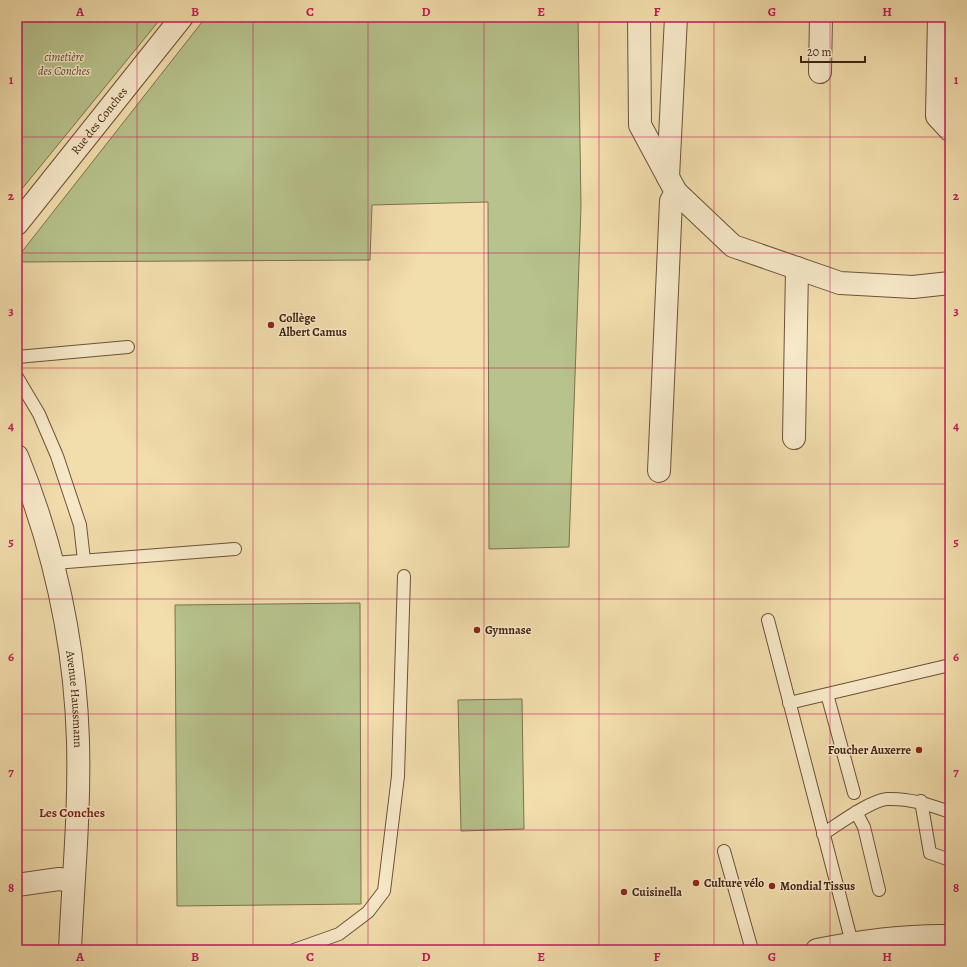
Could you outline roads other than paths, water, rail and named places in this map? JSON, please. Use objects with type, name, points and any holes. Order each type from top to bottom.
[{"type":"street","name":"Rue des Conches","points":[[17,224],[182,17]]},
{"type":"street","points":[[639,17],[640,125],[672,184],[733,246],[840,283],[912,287],[950,283]]},
{"type":"street","points":[[658,471],[672,184],[676,17]]},
{"type":"street","points":[[820,17],[820,72]]},
{"type":"street","points":[[939,17],[938,116],[950,130]]},
{"type":"street","points":[[794,438],[797,268]]},
{"type":"street","name":"Avenue Haussmann","points":[[17,456],[27,480],[54,562],[61,590],[72,659],[78,741],[78,799],[70,950]]},
{"type":"street","points":[[17,885],[60,879],[73,881]]},
{"type":"street","points":[[817,950],[852,943],[924,936],[950,936]]},
{"type":"lane","points":[[17,357],[128,347]]},
{"type":"lane","points":[[17,377],[39,414],[58,456],[80,525],[84,560]]},
{"type":"lane","points":[[54,562],[235,549]]},
{"type":"lane","points":[[294,950],[340,934],[368,912],[384,891],[398,776],[404,576]]},
{"type":"lane","points":[[768,620],[852,943]]},
{"type":"lane","points":[[789,703],[950,665]]},
{"type":"lane","points":[[827,694],[854,793]]},
{"type":"lane","points":[[823,834],[856,812],[886,799],[921,801],[950,812]]},
{"type":"lane","points":[[921,801],[930,853],[950,860]]},
{"type":"lane","points":[[856,812],[864,827],[879,890]]},
{"type":"lane","points":[[724,851],[752,950]]},
{"type":"place","name":"Collège Albert Camus","points":[[271,325]]},
{"type":"place","name":"Gymnase","points":[[477,630]]},
{"type":"place","name":"Foucher Auxerre","points":[[919,750]]},
{"type":"place","name":"Culture vélo","points":[[696,883]]},
{"type":"place","name":"Mondial Tissus","points":[[772,886]]},
{"type":"place","name":"Cuisinella","points":[[624,892]]},
{"type":"district","name":"Les Conches","points":[[72,812]]},
{"type":"park label","name":"cimetière des Conches","points":[[64,64]]}]
